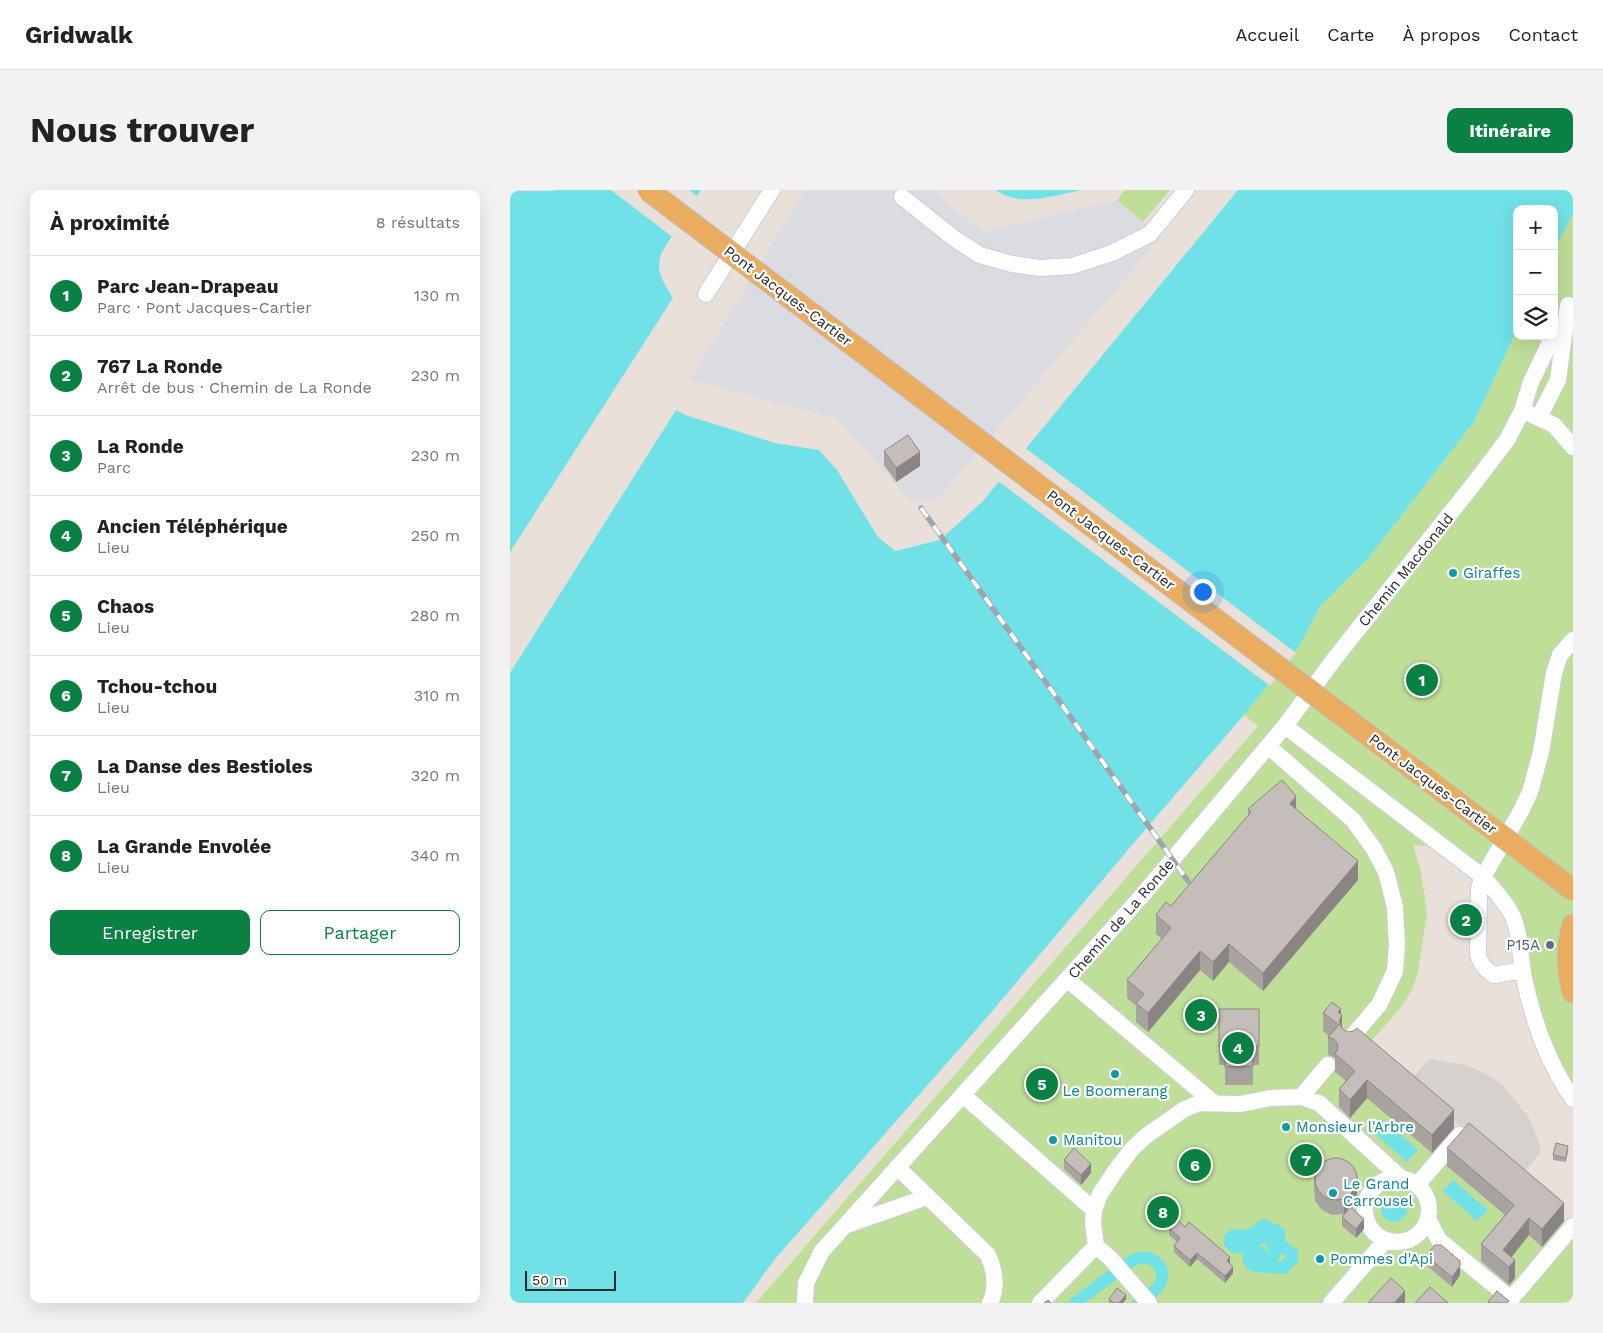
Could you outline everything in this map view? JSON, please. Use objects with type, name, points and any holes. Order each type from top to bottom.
[{"type":"main road","name":"Pont Jacques-Cartier","points":[[648,190],[1573,890]]},
{"type":"main road","points":[[1571,932],[1568,967],[1573,992]]},
{"type":"street","points":[[706,294],[772,190]]},
{"type":"street","points":[[902,196],[954,240],[980,255],[1012,264],[1040,268],[1072,266],[1112,253],[1150,234],[1186,190]]},
{"type":"street","name":"Chemin Macdonald","points":[[1558,327],[1571,300]]},
{"type":"street","name":"Chemin Macdonald","points":[[1539,417],[1558,380],[1571,300]]},
{"type":"street","name":"Chemin Macdonald","points":[[1285,726],[1335,658],[1507,440],[1522,411],[1531,382],[1552,340]]},
{"type":"street","points":[[1540,363],[1560,370]]},
{"type":"street","points":[[1522,411],[1554,425],[1573,447]]},
{"type":"street","points":[[1523,970],[1494,975],[1484,969],[1480,962],[1478,954],[1479,888],[1482,877],[1521,811],[1530,792],[1542,752],[1554,672],[1560,655],[1573,640]]},
{"type":"street","points":[[1285,726],[1482,877],[1502,900],[1512,914],[1517,932],[1533,1017],[1542,1042],[1556,1071],[1573,1099]]},
{"type":"street","name":"Chemin de La Ronde","points":[[805,1303],[806,1283],[822,1251],[896,1167],[1068,980],[1285,726]]},
{"type":"street","points":[[1268,746],[1353,820],[1374,849],[1386,872],[1396,907],[1397,944],[1395,970],[1378,1005],[1349,1040]]},
{"type":"street","points":[[1068,980],[1213,1102]]},
{"type":"street","points":[[1300,1097],[1328,1065]]},
{"type":"street","points":[[963,1094],[1094,1210]]},
{"type":"street","points":[[1149,1303],[1110,1258],[1096,1246],[1093,1223],[1094,1210],[1100,1194],[1132,1149],[1146,1136],[1183,1110],[1199,1103],[1240,1104],[1270,1098],[1300,1097],[1319,1103],[1401,1178],[1417,1185],[1426,1198],[1429,1208],[1428,1219],[1423,1229],[1406,1242],[1395,1243],[1384,1240],[1369,1227],[1365,1218],[1364,1207],[1367,1197],[1373,1188],[1391,1178],[1401,1178]]},
{"type":"street","points":[[1417,1185],[1465,1130]]},
{"type":"street","points":[[896,1167],[988,1255],[995,1279],[994,1294],[990,1303]]},
{"type":"street","points":[[844,1226],[927,1197]]},
{"type":"street","points":[[1428,1219],[1439,1240],[1513,1301],[1573,1226]]},
{"type":"street","points":[[1331,1303],[1384,1240]]},
{"type":"street","points":[[1040,1303],[1096,1246]]},
{"type":"shaded area","points":[[805,190],[938,190],[938,195],[983,232],[1117,200],[1160,238],[938,499],[910,502],[838,419],[690,380]]},
{"type":"shaded area","points":[[1430,1059],[1466,1065],[1490,1076],[1503,1085],[1529,1118],[1540,1145],[1540,1153],[1521,1176],[1407,1083]]},
{"type":"green space","points":[[1125,190],[1170,190],[1143,222],[1117,200]]},
{"type":"green space","points":[[1573,214],[1573,1085],[1552,1045],[1541,1016],[1519,911],[1509,894],[1496,878],[1457,848],[1413,845],[1421,872],[1427,913],[1418,973],[1411,992],[1401,1007],[1363,1051],[1573,1229],[1573,1303],[756,1303],[1258,726],[1244,715],[1300,645],[1321,605],[1365,562],[1474,422],[1513,339],[1558,340],[1558,242]]},
{"type":"water","points":[[701,190],[662,252],[660,259],[659,265],[663,282],[673,298],[510,552],[510,194],[511,191]]},
{"type":"water","points":[[996,190],[1082,190],[1038,199],[1026,199],[1005,195]]},
{"type":"water","points":[[1238,190],[1573,190],[1573,214],[1558,242],[1558,205],[1513,205],[1513,339],[1474,422],[1367,560],[1321,605],[1300,645],[1244,715],[983,1022],[775,1259],[743,1303],[510,1303],[510,673],[676,410],[685,415],[775,443],[819,450],[837,470],[878,537],[895,551],[940,540],[983,501]]},
{"type":"water","points":[[1383,1119],[1418,1150],[1407,1162],[1372,1131]]},
{"type":"water","points":[[1453,1180],[1488,1210],[1477,1221],[1443,1191]]},
{"type":"water","points":[[1394,1196],[1403,1200],[1407,1209],[1403,1218],[1394,1222],[1385,1218],[1381,1209],[1385,1200]]},
{"type":"pier","points":[[611,190],[689,190],[699,198],[674,238]]},
{"type":"pier","points":[[1024,447],[1296,653],[1270,686],[997,480]]},
{"type":"building","points":[[908,435],[920,452],[896,468],[884,451]]},
{"type":"building","points":[[1282,780],[1296,796],[1290,804],[1358,861],[1263,973],[1229,944],[1213,962],[1200,951],[1148,1013],[1136,1003],[1144,994],[1127,980],[1171,928],[1156,915],[1166,902],[1171,906],[1251,812],[1248,809]]},
{"type":"building","points":[[1332,1002],[1341,1009],[1338,1012],[1342,1015],[1339,1021],[1342,1029],[1348,1032],[1357,1028],[1454,1110],[1432,1135],[1367,1080],[1350,1100],[1339,1089],[1355,1071],[1335,1054],[1338,1048],[1337,1043],[1334,1039],[1328,1037],[1339,1025],[1323,1013]]},
{"type":"building","points":[[1219,1009],[1259,1009],[1259,1046],[1253,1046],[1253,1066],[1225,1067],[1225,1047],[1219,1047]]},
{"type":"building","points":[[1469,1123],[1564,1203],[1542,1229],[1529,1218],[1503,1250],[1515,1260],[1509,1267],[1481,1244],[1514,1205],[1447,1148]]},
{"type":"building","points":[[1556,1143],[1568,1146],[1566,1158],[1553,1155]]},
{"type":"building","points":[[1074,1148],[1091,1164],[1081,1175],[1064,1160]]},
{"type":"building","points":[[1340,1158],[1348,1161],[1354,1167],[1357,1179],[1354,1191],[1348,1197],[1332,1200],[1324,1197],[1318,1191],[1315,1175],[1318,1167],[1324,1161]]},
{"type":"building","points":[[1350,1207],[1364,1219],[1356,1229],[1342,1217]]},
{"type":"building","points":[[1177,1220],[1185,1227],[1189,1222],[1230,1257],[1227,1261],[1233,1267],[1225,1276],[1197,1253],[1190,1260],[1174,1246],[1180,1238],[1169,1228]]},
{"type":"building","points":[[1435,1245],[1441,1245],[1460,1261],[1460,1266],[1452,1277],[1426,1256]]},
{"type":"building","points":[[1391,1278],[1405,1291],[1394,1303],[1368,1303]]},
{"type":"building","points":[[1430,1287],[1448,1303],[1415,1303]]},
{"type":"building","points":[[1117,1288],[1126,1295],[1119,1303],[1114,1303],[1109,1299]]},
{"type":"building","points":[[1497,1291],[1509,1301],[1507,1303],[1488,1302]]},
{"type":"waterway","points":[[1264,1225],[1279,1232],[1279,1244],[1292,1253],[1292,1259],[1283,1268],[1255,1266],[1250,1263],[1248,1257],[1253,1253],[1258,1252],[1268,1259],[1274,1256],[1276,1250],[1268,1238],[1263,1237],[1237,1248],[1230,1243],[1233,1235],[1249,1236],[1264,1225]]},
{"type":"waterway","points":[[1075,1303],[1131,1261],[1138,1258],[1146,1258],[1157,1263],[1161,1268],[1161,1281],[1155,1290],[1138,1303]]},
{"type":"railway","points":[[921,508],[1188,881]]},
{"type":"place","name":"Giraffes","points":[[1453,573]]},
{"type":"place","name":"Parc Jean-Drapeau","points":[[1422,680]]},
{"type":"place","name":"767 La Ronde","points":[[1466,920]]},
{"type":"place","name":"P15A","points":[[1550,945]]},
{"type":"place","name":"La Ronde","points":[[1201,1015]]},
{"type":"place","name":"Ancien Téléphérique","points":[[1238,1048]]},
{"type":"place","name":"Le Boomerang","points":[[1115,1074]]},
{"type":"place","name":"Chaos","points":[[1042,1084]]},
{"type":"place","name":"Monsieur l'Arbre","points":[[1286,1127]]},
{"type":"place","name":"Manitou","points":[[1053,1140]]},
{"type":"place","name":"La Danse des Bestioles","points":[[1306,1160]]},
{"type":"place","name":"Tchou-tchou","points":[[1195,1165]]},
{"type":"place","name":"Le Grand Carrousel","points":[[1333,1193]]},
{"type":"place","name":"La Grande Envolée","points":[[1163,1212]]},
{"type":"place","name":"Pommes d'Api","points":[[1320,1259]]}]
